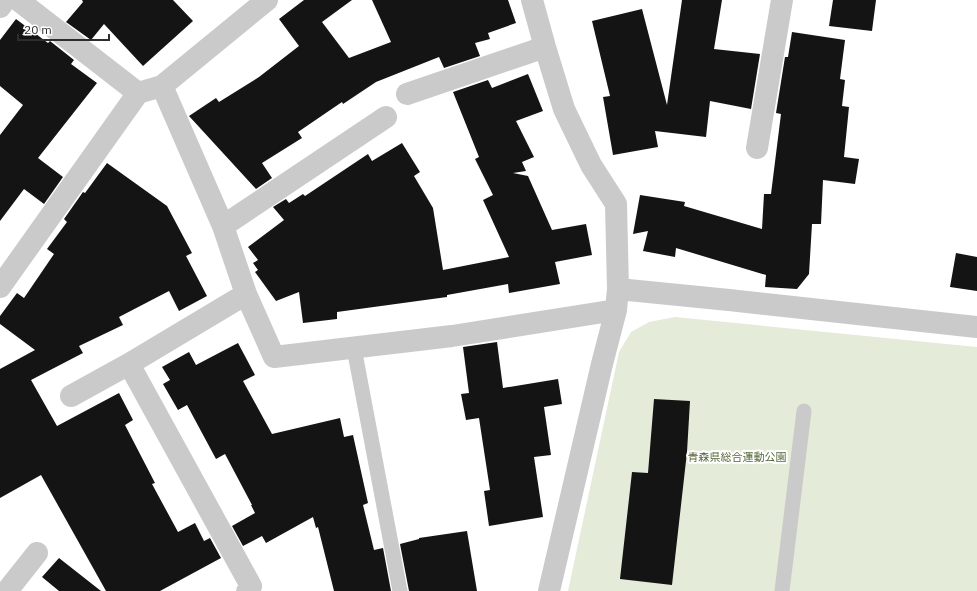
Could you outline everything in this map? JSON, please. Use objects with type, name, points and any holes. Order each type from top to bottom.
[{"type":"street","points":[[0,7],[5,0]]},
{"type":"street","points":[[18,0],[138,93]]},
{"type":"street","points":[[0,288],[138,93],[162,86],[267,0]]},
{"type":"street","points":[[532,0],[564,109],[591,165],[616,204],[617,299],[549,591]]},
{"type":"street","points":[[757,148],[782,0]]},
{"type":"street","points":[[407,94],[545,47]]},
{"type":"street","points":[[162,86],[223,226],[246,294],[274,357],[452,336],[617,299],[737,301],[977,327]]},
{"type":"street","points":[[223,226],[386,117]]},
{"type":"street","points":[[71,396],[129,364],[246,294]]},
{"type":"street","points":[[129,364],[251,586],[247,591]]},
{"type":"street","points":[[7,591],[37,553]]},
{"type":"lane","points":[[354,348],[400,591]]},
{"type":"lane","points":[[782,591],[804,411]]},
{"type":"green space","name":"青森県総合運動公園","points":[[675,317],[977,347],[977,591],[568,591],[619,352],[631,332],[649,322]]},
{"type":"building","points":[[82,0],[173,0],[193,21],[143,66],[104,24],[91,40],[66,22],[83,2]]},
{"type":"building","points":[[304,0],[352,0],[322,22],[349,58],[391,42],[372,0],[508,0],[516,23],[488,33],[490,39],[475,43],[480,56],[444,68],[439,57],[376,82],[343,104],[342,102],[298,132],[302,138],[262,163],[272,178],[256,189],[189,116],[216,98],[219,102],[259,77],[299,46],[279,19]]},
{"type":"building","points":[[682,0],[722,0],[714,49],[760,54],[751,109],[710,101],[706,137],[655,131],[658,147],[613,155],[603,97],[610,96],[592,21],[642,9],[667,105]]},
{"type":"building","points":[[833,0],[876,0],[872,31],[829,26]]},
{"type":"building","points":[[16,19],[48,43],[50,41],[74,60],[71,64],[97,83],[38,158],[63,177],[44,204],[24,189],[0,221],[0,135],[23,105],[0,86],[0,40]]},
{"type":"building","points":[[792,32],[845,40],[840,79],[845,80],[842,106],[849,107],[844,157],[859,159],[855,184],[823,180],[821,224],[812,224],[809,274],[797,289],[765,287],[766,275],[676,248],[675,257],[643,251],[648,231],[633,234],[640,195],[685,202],[684,206],[762,229],[764,194],[771,194],[781,114],[776,113],[785,57],[788,57]]},
{"type":"building","points":[[528,74],[543,111],[516,121],[534,157],[522,162],[526,171],[513,173],[528,176],[552,230],[586,224],[592,255],[555,262],[560,284],[509,293],[508,284],[447,295],[447,297],[337,312],[337,319],[303,323],[299,292],[276,301],[255,272],[258,270],[253,263],[258,260],[248,247],[284,220],[273,207],[286,199],[289,203],[303,194],[305,196],[368,154],[372,161],[402,143],[420,172],[414,176],[433,208],[443,270],[509,257],[483,200],[493,195],[475,159],[479,157],[453,92],[488,80],[492,88]]},
{"type":"building","points":[[107,163],[167,206],[192,253],[186,256],[207,296],[179,311],[169,291],[119,317],[123,325],[79,346],[83,353],[31,380],[57,426],[119,393],[133,420],[125,425],[155,483],[152,484],[178,532],[195,523],[204,541],[210,538],[221,558],[160,591],[106,591],[41,475],[0,498],[0,369],[35,350],[0,324],[0,316],[17,293],[24,298],[54,254],[47,249],[67,222],[64,219],[83,192],[85,193]]},
{"type":"building","points":[[956,253],[977,257],[977,291],[950,287]]},
{"type":"building","points":[[497,342],[503,388],[558,379],[562,404],[544,407],[551,455],[534,457],[543,517],[489,526],[484,491],[490,490],[479,418],[466,420],[461,394],[469,393],[463,347]]},
{"type":"building","points":[[238,343],[255,375],[243,381],[272,434],[340,418],[344,437],[353,435],[368,503],[363,505],[374,550],[383,548],[391,591],[334,591],[318,527],[316,528],[313,517],[266,543],[262,536],[243,546],[232,526],[255,513],[252,505],[225,454],[216,459],[187,405],[178,410],[163,384],[170,380],[162,367],[189,352],[196,365]]},
{"type":"building","points":[[654,399],[690,401],[687,452],[672,585],[620,579],[632,472],[648,473]]},
{"type":"building","points":[[467,531],[477,591],[409,591],[400,544],[419,538]]},
{"type":"building","points":[[59,558],[101,591],[59,591],[42,577]]}]
